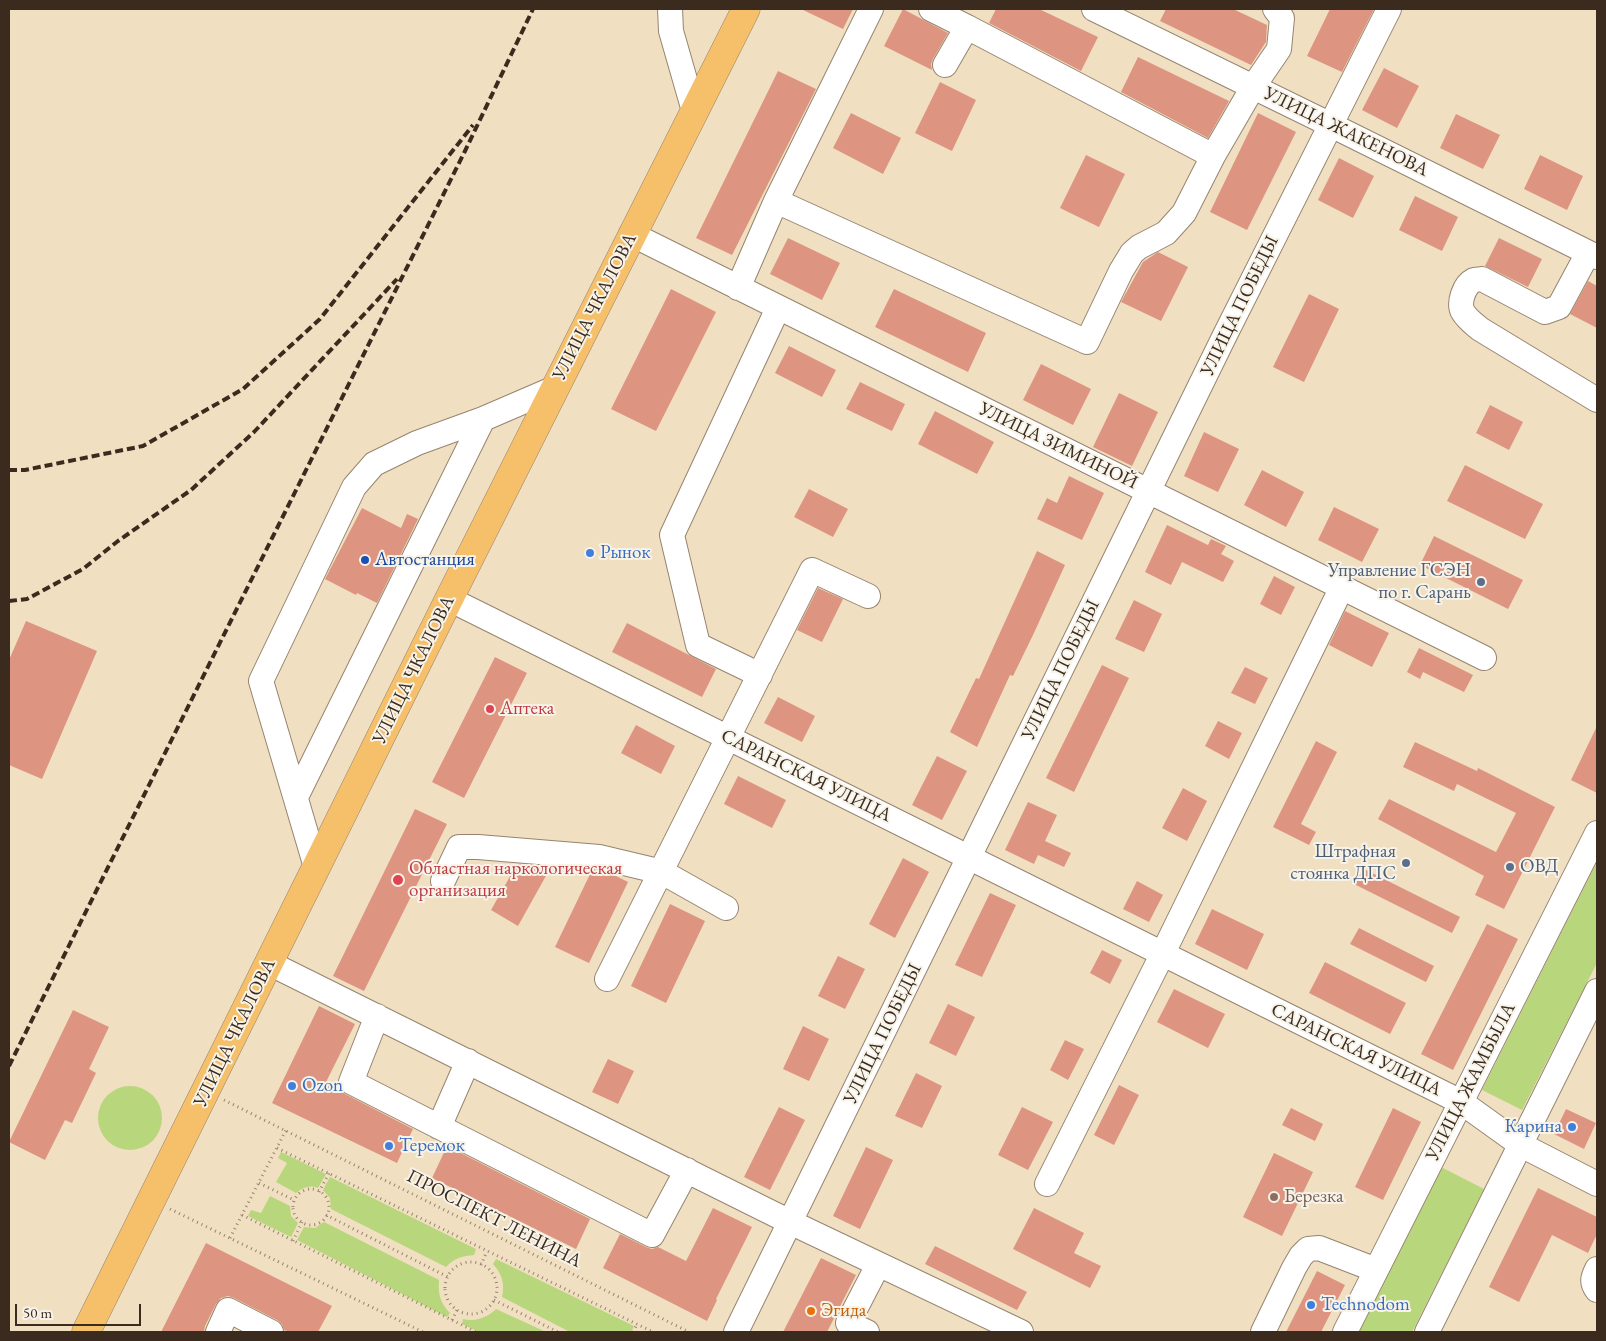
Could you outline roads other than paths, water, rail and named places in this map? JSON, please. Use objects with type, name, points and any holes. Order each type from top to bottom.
[{"type":"main road","name":"УЛИЦА ЧКАЛОВА","points":[[89,1331],[449,599],[631,234],[746,9]]},
{"type":"street","points":[[670,9],[671,31],[694,111]]},
{"type":"street","points":[[738,288],[776,201],[871,9]]},
{"type":"street","points":[[931,9],[1213,156]]},
{"type":"street","name":"УЛИЦА ЖАКЕНОВА","points":[[1094,9],[1593,255]]},
{"type":"street","points":[[776,201],[1087,342],[1121,271],[1132,253],[1139,247],[1166,233],[1184,213],[1213,156],[1253,87],[1279,49],[1282,18],[1275,9]]},
{"type":"street","name":"УЛИЦА ПОБЕДЫ","points":[[736,1332],[1226,335],[1389,9]]},
{"type":"street","points":[[944,65],[967,27]]},
{"type":"street","name":"УЛИЦА ЗИМИНОЙ","points":[[631,234],[1484,658]]},
{"type":"street","points":[[1593,255],[1559,307],[1545,312],[1482,280],[1475,280],[1467,286],[1460,304],[1468,318],[1480,329],[1597,400]]},
{"type":"street","points":[[760,675],[698,645],[672,535],[778,308]]},
{"type":"street","points":[[316,867],[261,681],[354,487],[374,464],[417,443],[483,419],[555,388]]},
{"type":"street","points":[[296,797],[483,419]]},
{"type":"street","points":[[607,979],[812,570],[868,596]]},
{"type":"street","points":[[1048,1184],[1163,954],[1342,587]]},
{"type":"street","name":"САРАНСКАЯ УЛИЦА","points":[[449,599],[1461,1102],[1521,1145],[1597,1184]]},
{"type":"street","name":"УЛИЦА ЖАМБЫЛА","points":[[1345,1332],[1597,833]]},
{"type":"street","points":[[443,880],[459,847],[599,857],[662,872],[726,908]]},
{"type":"street","points":[[269,962],[790,1222],[1021,1332]]},
{"type":"street","points":[[1427,1332],[1597,992]]},
{"type":"street","points":[[377,1016],[351,1082],[652,1235],[687,1170]]},
{"type":"street","points":[[439,1127],[468,1061]]},
{"type":"street","points":[[1263,1332],[1294,1268],[1308,1249],[1320,1248],[1376,1270]]},
{"type":"street","points":[[867,1332],[848,1322],[878,1265]]},
{"type":"street","points":[[1597,1269],[1592,1279],[1597,1290]]},
{"type":"street","points":[[218,1332],[228,1310],[271,1332]]},
{"type":"railway","points":[[9,1066],[465,151],[533,9]]},
{"type":"railway","points":[[9,470],[25,470],[143,446],[243,389],[320,319],[473,125]]},
{"type":"railway","points":[[9,601],[27,599],[83,569],[118,541],[191,490],[254,432],[397,279]]},
{"type":"place","name":"Рынок","points":[[590,553]]},
{"type":"place","name":"Автостанция","points":[[365,560]]},
{"type":"place","name":"Управление ГСЭН по г. Сарань","points":[[1481,582]]},
{"type":"place","name":"Аптека","points":[[490,709]]},
{"type":"place","name":"Штрафная стоянка ДПС","points":[[1406,863]]},
{"type":"place","name":"ОВД","points":[[1510,867]]},
{"type":"place","name":"Областная наркологическая организация","points":[[398,880]]},
{"type":"place","name":"Ozon","points":[[292,1086]]},
{"type":"place","name":"Карина","points":[[1572,1127]]},
{"type":"place","name":"Теремок","points":[[389,1146]]},
{"type":"place","name":"Березка","points":[[1274,1197]]},
{"type":"place","name":"Technodom","points":[[1311,1305]]},
{"type":"place","name":"Эгида","points":[[811,1311]]}]
